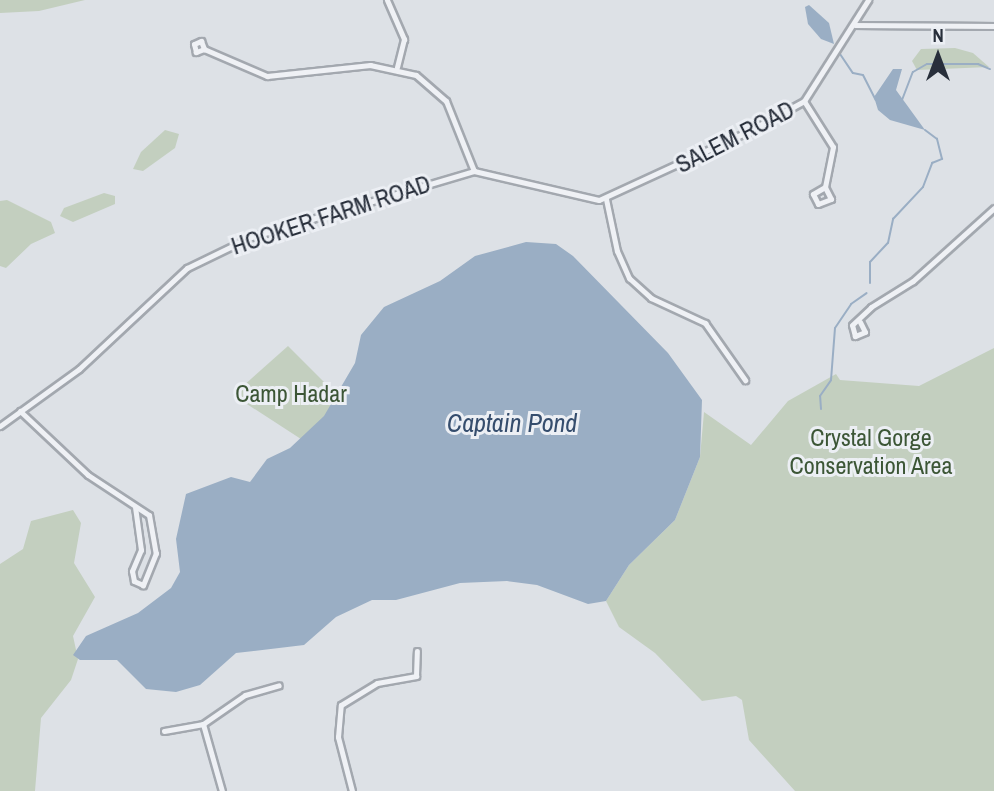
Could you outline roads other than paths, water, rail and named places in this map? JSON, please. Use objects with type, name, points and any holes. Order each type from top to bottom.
[{"type":"street","points":[[387,0],[404,39],[397,67]]},
{"type":"street","name":"SALEM ROAD","points":[[606,199],[633,188],[804,101],[855,25],[868,0]]},
{"type":"street","points":[[855,25],[994,26]]},
{"type":"street","points":[[204,49],[277,77],[397,67],[440,93],[474,171],[577,199],[606,199],[617,251],[629,278],[650,298],[712,330],[745,380]]},
{"type":"street","points":[[804,101],[833,147],[825,187]]},
{"type":"street","name":"HOOKER FARM ROAD","points":[[0,426],[72,375],[148,299],[204,257],[286,223],[474,171]]},
{"type":"street","points":[[860,322],[871,307],[922,275],[994,208]]},
{"type":"street","points":[[20,411],[88,475],[135,507],[151,519],[156,548],[143,584],[132,576],[141,550],[135,507]]},
{"type":"street","points":[[352,791],[338,737],[341,705],[377,683],[416,676],[417,651]]},
{"type":"street","points":[[164,732],[203,724],[245,695],[279,685]]},
{"type":"street","points":[[203,724],[222,791]]},
{"type":"water","points":[[809,5],[829,23],[834,44],[821,39],[808,24],[805,7]]},
{"type":"water","points":[[893,69],[902,69],[896,90],[925,130],[890,120],[878,110],[874,97]]},
{"type":"water","name":"Captain Pond","points":[[526,242],[556,244],[573,256],[668,353],[702,400],[700,457],[675,520],[629,565],[606,601],[588,604],[537,585],[507,581],[460,583],[396,600],[372,600],[336,617],[304,645],[236,653],[200,685],[176,692],[146,689],[117,660],[80,660],[73,655],[86,636],[138,613],[171,588],[180,572],[176,539],[186,494],[231,477],[250,482],[267,459],[290,448],[324,416],[355,363],[361,335],[384,307],[440,281],[475,256]]},
{"type":"waterway","points":[[840,54],[853,73],[863,75],[876,100]]},
{"type":"waterway","points":[[902,100],[913,72],[927,64],[978,64],[990,69]]},
{"type":"waterway","points":[[870,283],[870,262],[888,243],[893,219],[923,187],[932,163],[942,159],[937,139],[925,130]]},
{"type":"waterway","points":[[821,409],[820,396],[831,380],[835,328],[851,304],[867,293]]},
{"type":"park label","name":"Camp Hadar","points":[[291,394]]},
{"type":"park label","name":"Crystal Gorge Conservation Area","points":[[871,452]]}]
